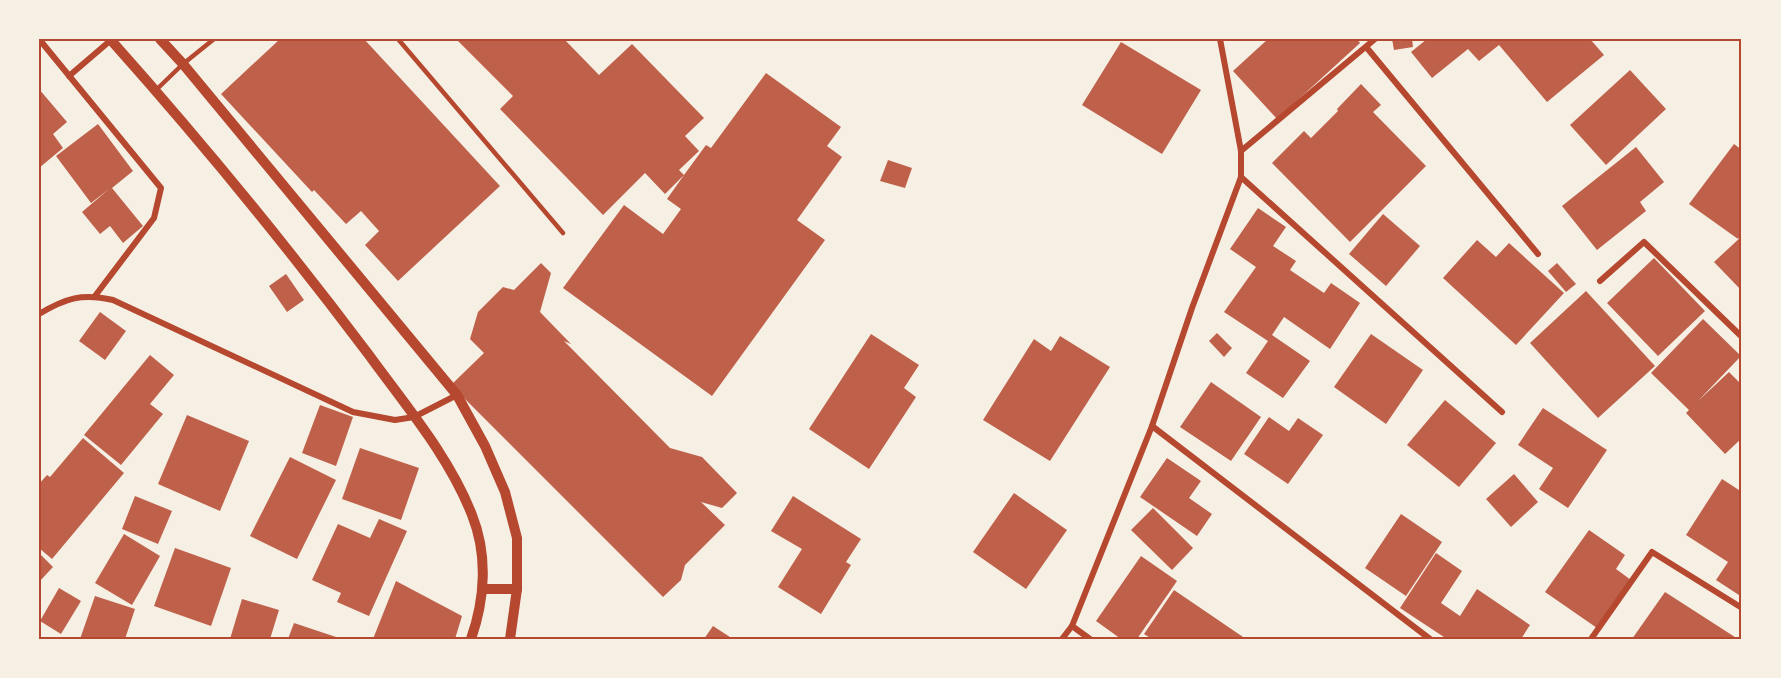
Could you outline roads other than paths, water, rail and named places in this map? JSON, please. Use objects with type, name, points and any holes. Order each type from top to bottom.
[{"type":"street","points":[[39,39],[161,188],[154,218],[95,296]]},
{"type":"street","points":[[69,76],[111,39],[213,156],[342,320],[450,466],[472,515],[482,549],[483,589],[471,639]]},
{"type":"street","points":[[160,39],[457,395],[485,446],[505,492],[517,538],[517,589],[510,639]]},
{"type":"street","points":[[1062,639],[1072,626],[1152,426],[1192,308],[1241,177],[1241,151],[1220,39]]},
{"type":"street","points":[[1241,151],[1375,39]]},
{"type":"street","points":[[1366,48],[1538,254]]},
{"type":"street","points":[[1241,177],[1502,412]]},
{"type":"street","points":[[1600,281],[1644,242],[1742,337]]},
{"type":"street","points":[[39,314],[73,297],[95,296],[113,300],[353,412],[395,420],[414,417],[457,395]]},
{"type":"street","points":[[1152,426],[1430,639]]},
{"type":"street","points":[[1591,639],[1652,552],[1742,608]]},
{"type":"street","points":[[483,589],[517,589]]},
{"type":"street","points":[[1072,626],[1090,639]]},
{"type":"lane","points":[[156,90],[214,39]]},
{"type":"lane","points":[[398,39],[563,233]]}]
